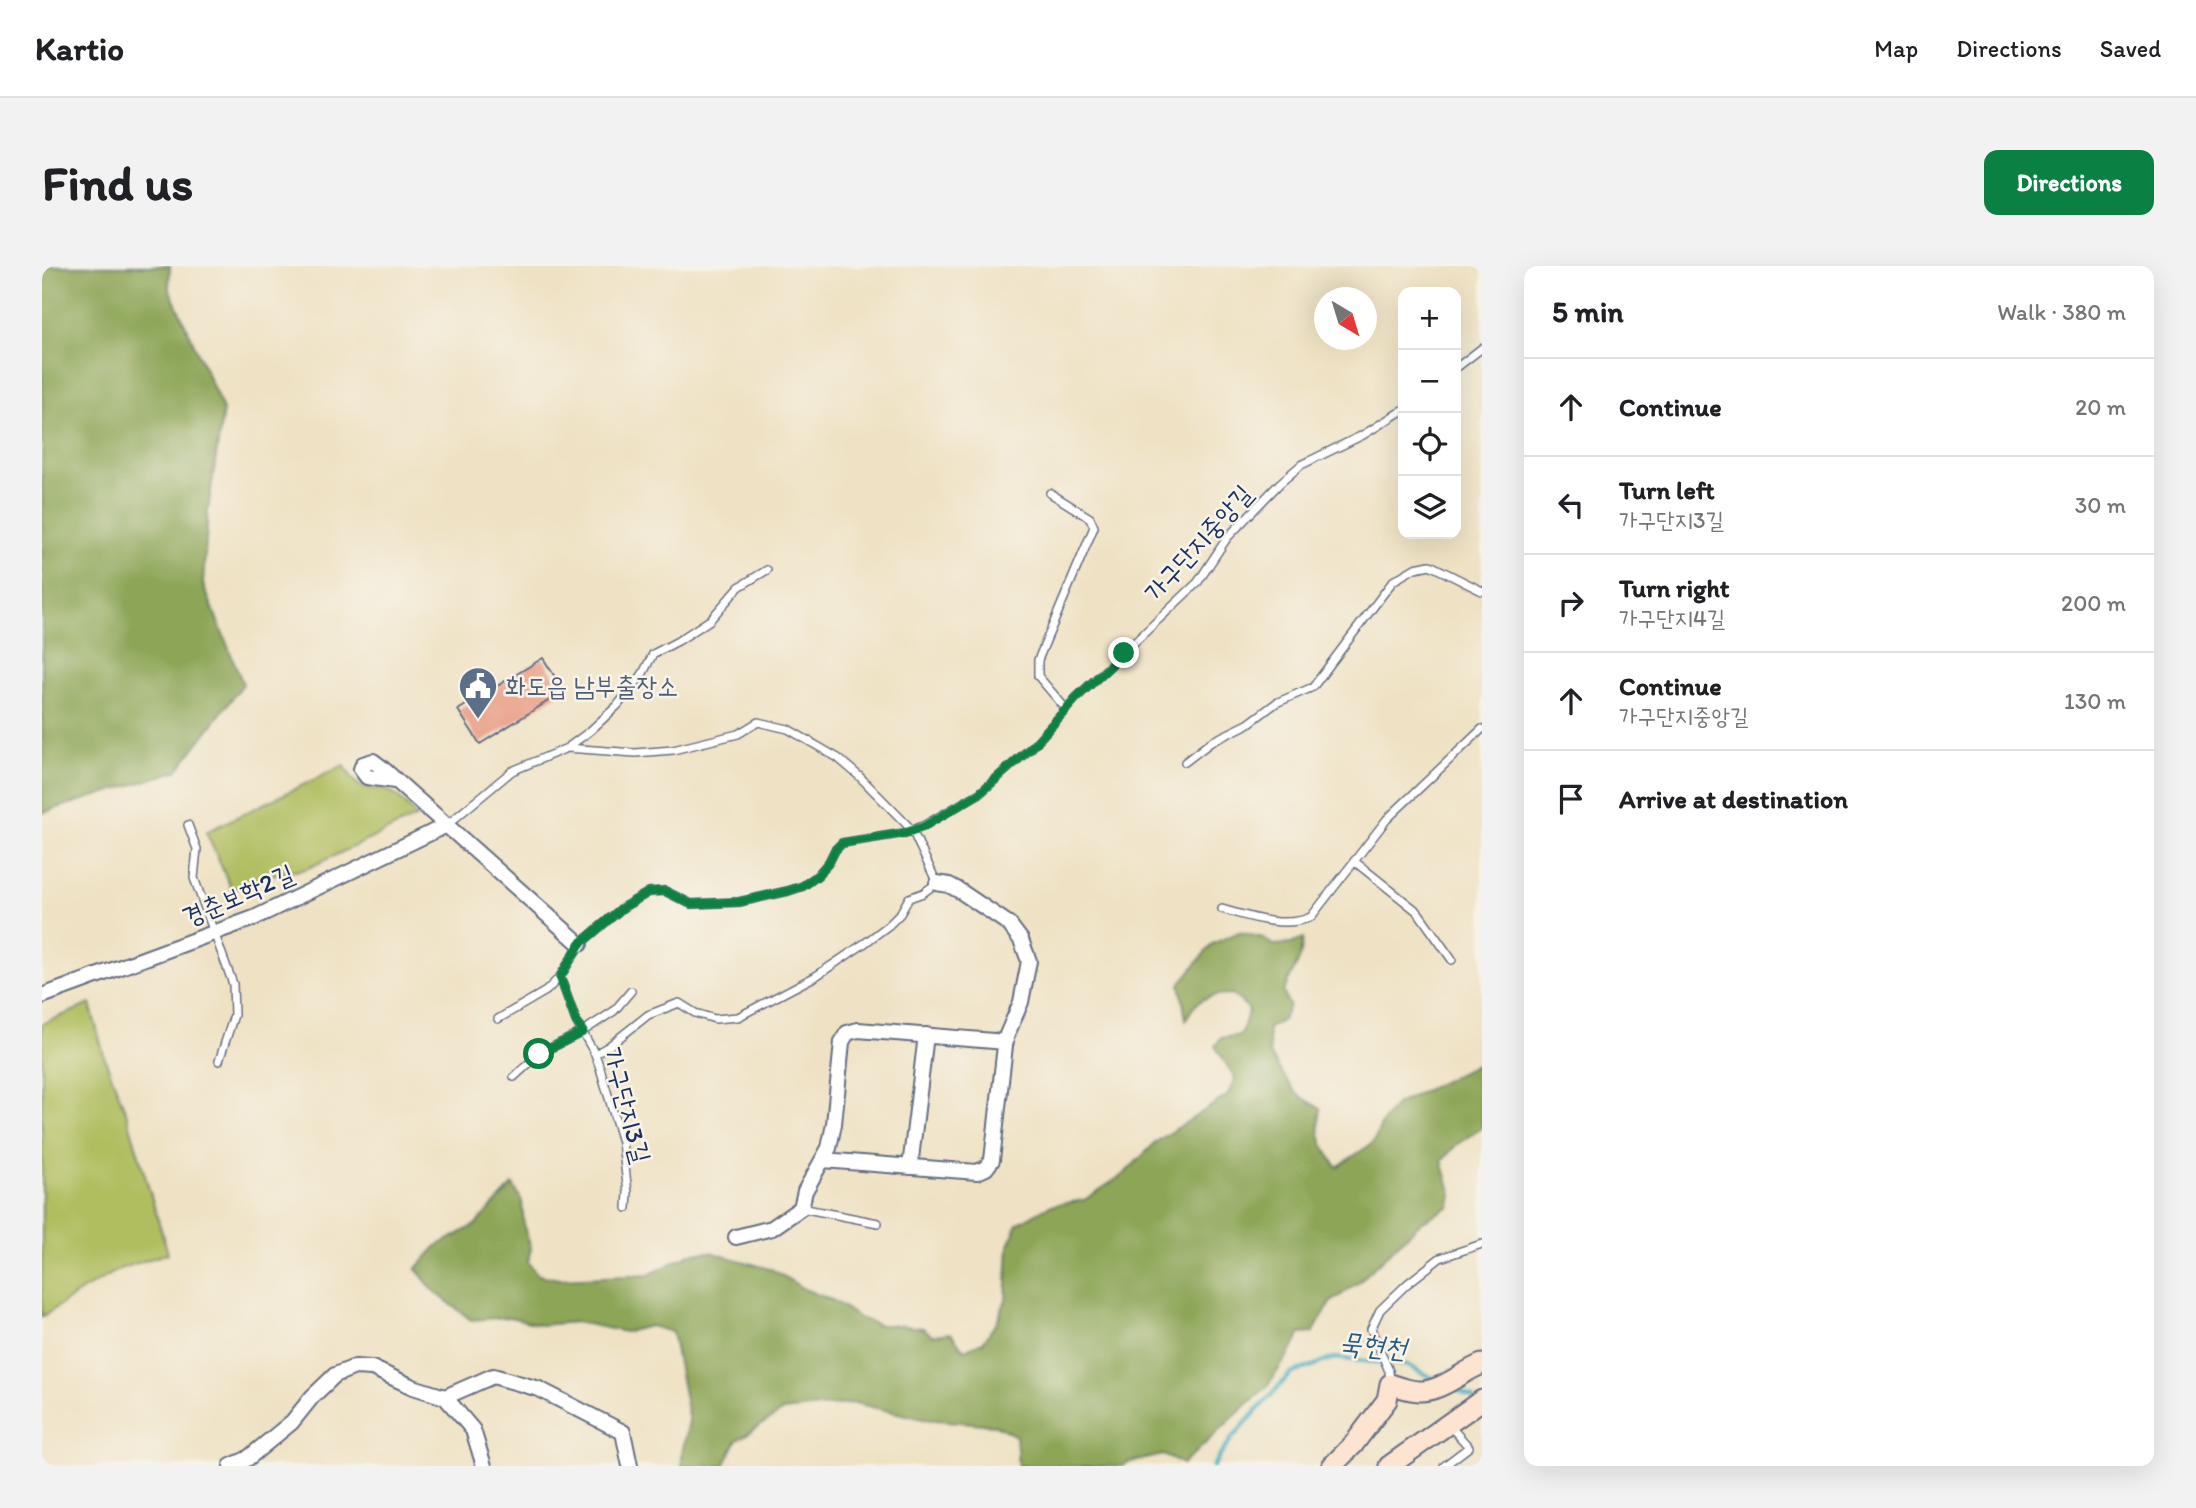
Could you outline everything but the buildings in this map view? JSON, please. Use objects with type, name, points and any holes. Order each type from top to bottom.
[{"type":"street","points":[[395,781],[580,944]]},
{"type":"street","name":"경춘보학2길","points":[[42,996],[254,918],[447,825]]},
{"type":"street","points":[[822,1160],[977,1172],[986,1168],[992,1160],[1006,1042],[1021,1002],[1028,961],[1021,940],[1009,924],[949,885],[937,883]]},
{"type":"street","points":[[736,1237],[772,1227],[800,1208],[805,1191],[829,1148],[834,1125],[842,1042],[847,1033],[858,1030],[1006,1042]]},
{"type":"street","points":[[910,1167],[926,1035]]},
{"type":"street","points":[[1332,1466],[1353,1446],[1387,1400],[1390,1378],[1418,1391],[1437,1388],[1482,1364]]},
{"type":"street","points":[[231,1466],[247,1459],[292,1422],[312,1396],[335,1375],[355,1367],[372,1368],[413,1387],[445,1397],[473,1430],[484,1466]]},
{"type":"street","points":[[445,1397],[493,1376],[539,1389],[623,1432],[630,1466]]},
{"type":"street","points":[[1389,1466],[1482,1400]]},
{"type":"lane","points":[[1461,364],[1482,348]]},
{"type":"lane","name":"가구단지중앙길","points":[[560,977],[580,944],[622,908],[649,892],[665,891],[691,904],[739,902],[788,891],[803,886],[817,876],[842,843],[923,827],[980,793],[1032,747],[1066,709],[1198,582],[1227,538],[1301,465],[1363,435],[1398,413]]},
{"type":"lane","points":[[1049,493],[1090,518],[1094,527],[1038,660],[1038,676],[1066,709]]},
{"type":"lane","points":[[1185,762],[1211,742],[1248,724],[1276,703],[1313,687],[1393,581],[1415,568],[1430,565],[1482,591]]},
{"type":"lane","points":[[447,825],[512,771],[567,748],[617,706],[642,675],[653,654],[710,620],[740,587],[767,570]]},
{"type":"lane","points":[[567,748],[635,753],[673,750],[738,734],[758,722],[788,729],[838,758],[912,830],[937,883],[923,893],[909,898],[900,914],[865,943],[816,976],[766,1003],[738,1017],[715,1019],[695,1013],[679,1003],[648,1015],[595,1054]]},
{"type":"lane","points":[[1222,909],[1250,917],[1300,922],[1311,917],[1387,819],[1482,729]]},
{"type":"lane","points":[[188,825],[197,849],[194,877],[233,984],[234,1015],[219,1061]]},
{"type":"lane","points":[[1354,861],[1418,912],[1452,960]]},
{"type":"lane","points":[[498,1019],[546,991],[560,977]]},
{"type":"lane","name":"가구단지3길","points":[[560,977],[576,1021],[595,1054],[622,1142],[628,1193],[627,1208]]},
{"type":"lane","points":[[514,1077],[539,1054],[583,1032],[614,1012],[631,991]]},
{"type":"lane","points":[[800,1208],[878,1223]]},
{"type":"lane","points":[[1390,1378],[1371,1329],[1380,1310],[1440,1258],[1482,1244]]},
{"type":"lane","points":[[1444,1466],[1469,1447],[1451,1421]]},
{"type":"green space","points":[[42,266],[170,266],[169,288],[223,410],[208,510],[203,584],[243,684],[177,771],[42,813]]},
{"type":"green space","points":[[344,765],[358,785],[392,793],[417,817],[306,869],[270,875],[232,890],[206,832]]},
{"type":"green space","points":[[1239,932],[1263,938],[1273,945],[1291,944],[1303,938],[1300,958],[1283,992],[1289,1005],[1283,1020],[1268,1028],[1270,1054],[1297,1094],[1321,1109],[1319,1126],[1322,1140],[1337,1167],[1373,1143],[1383,1121],[1395,1105],[1482,1062],[1482,1128],[1456,1145],[1442,1161],[1452,1194],[1450,1206],[1421,1222],[1359,1282],[1330,1303],[1313,1333],[1300,1334],[1268,1385],[1183,1464],[1163,1455],[1123,1466],[1018,1466],[1016,1436],[996,1425],[923,1419],[855,1403],[783,1411],[736,1441],[724,1466],[682,1466],[689,1421],[672,1332],[650,1326],[625,1332],[577,1322],[541,1325],[510,1317],[471,1320],[434,1291],[416,1269],[437,1246],[475,1225],[513,1185],[522,1201],[524,1227],[531,1248],[528,1262],[538,1275],[559,1279],[649,1275],[692,1253],[711,1252],[773,1270],[804,1289],[834,1301],[859,1318],[879,1325],[923,1328],[932,1335],[951,1333],[964,1350],[983,1342],[996,1323],[1006,1300],[1009,1246],[1017,1224],[1049,1206],[1084,1200],[1124,1174],[1156,1142],[1228,1095],[1235,1078],[1215,1046],[1221,1038],[1241,1035],[1249,1009],[1232,994],[1217,995],[1194,1006],[1186,1020],[1180,984],[1212,944]]},
{"type":"green space","points":[[90,1004],[105,1059],[127,1115],[168,1253],[122,1268],[42,1317],[42,1024]]},
{"type":"waterway","name":"묵현천","points":[[1213,1466],[1232,1438],[1290,1374],[1334,1358],[1407,1365],[1438,1381]]},
{"type":"waterway","name":"묵현천","points":[[1453,1388],[1473,1398]]},
{"type":"place","name":"화도읍 남부출장소","points":[[478,720]]},
{"type":"route","points":[[539,1054],[583,1032],[576,1021],[560,977],[580,944],[622,908],[649,892],[665,891],[691,904],[739,902],[788,891],[803,886],[817,876],[842,843],[905,833],[923,827],[980,793],[1032,747],[1077,697],[1124,653]]}]
